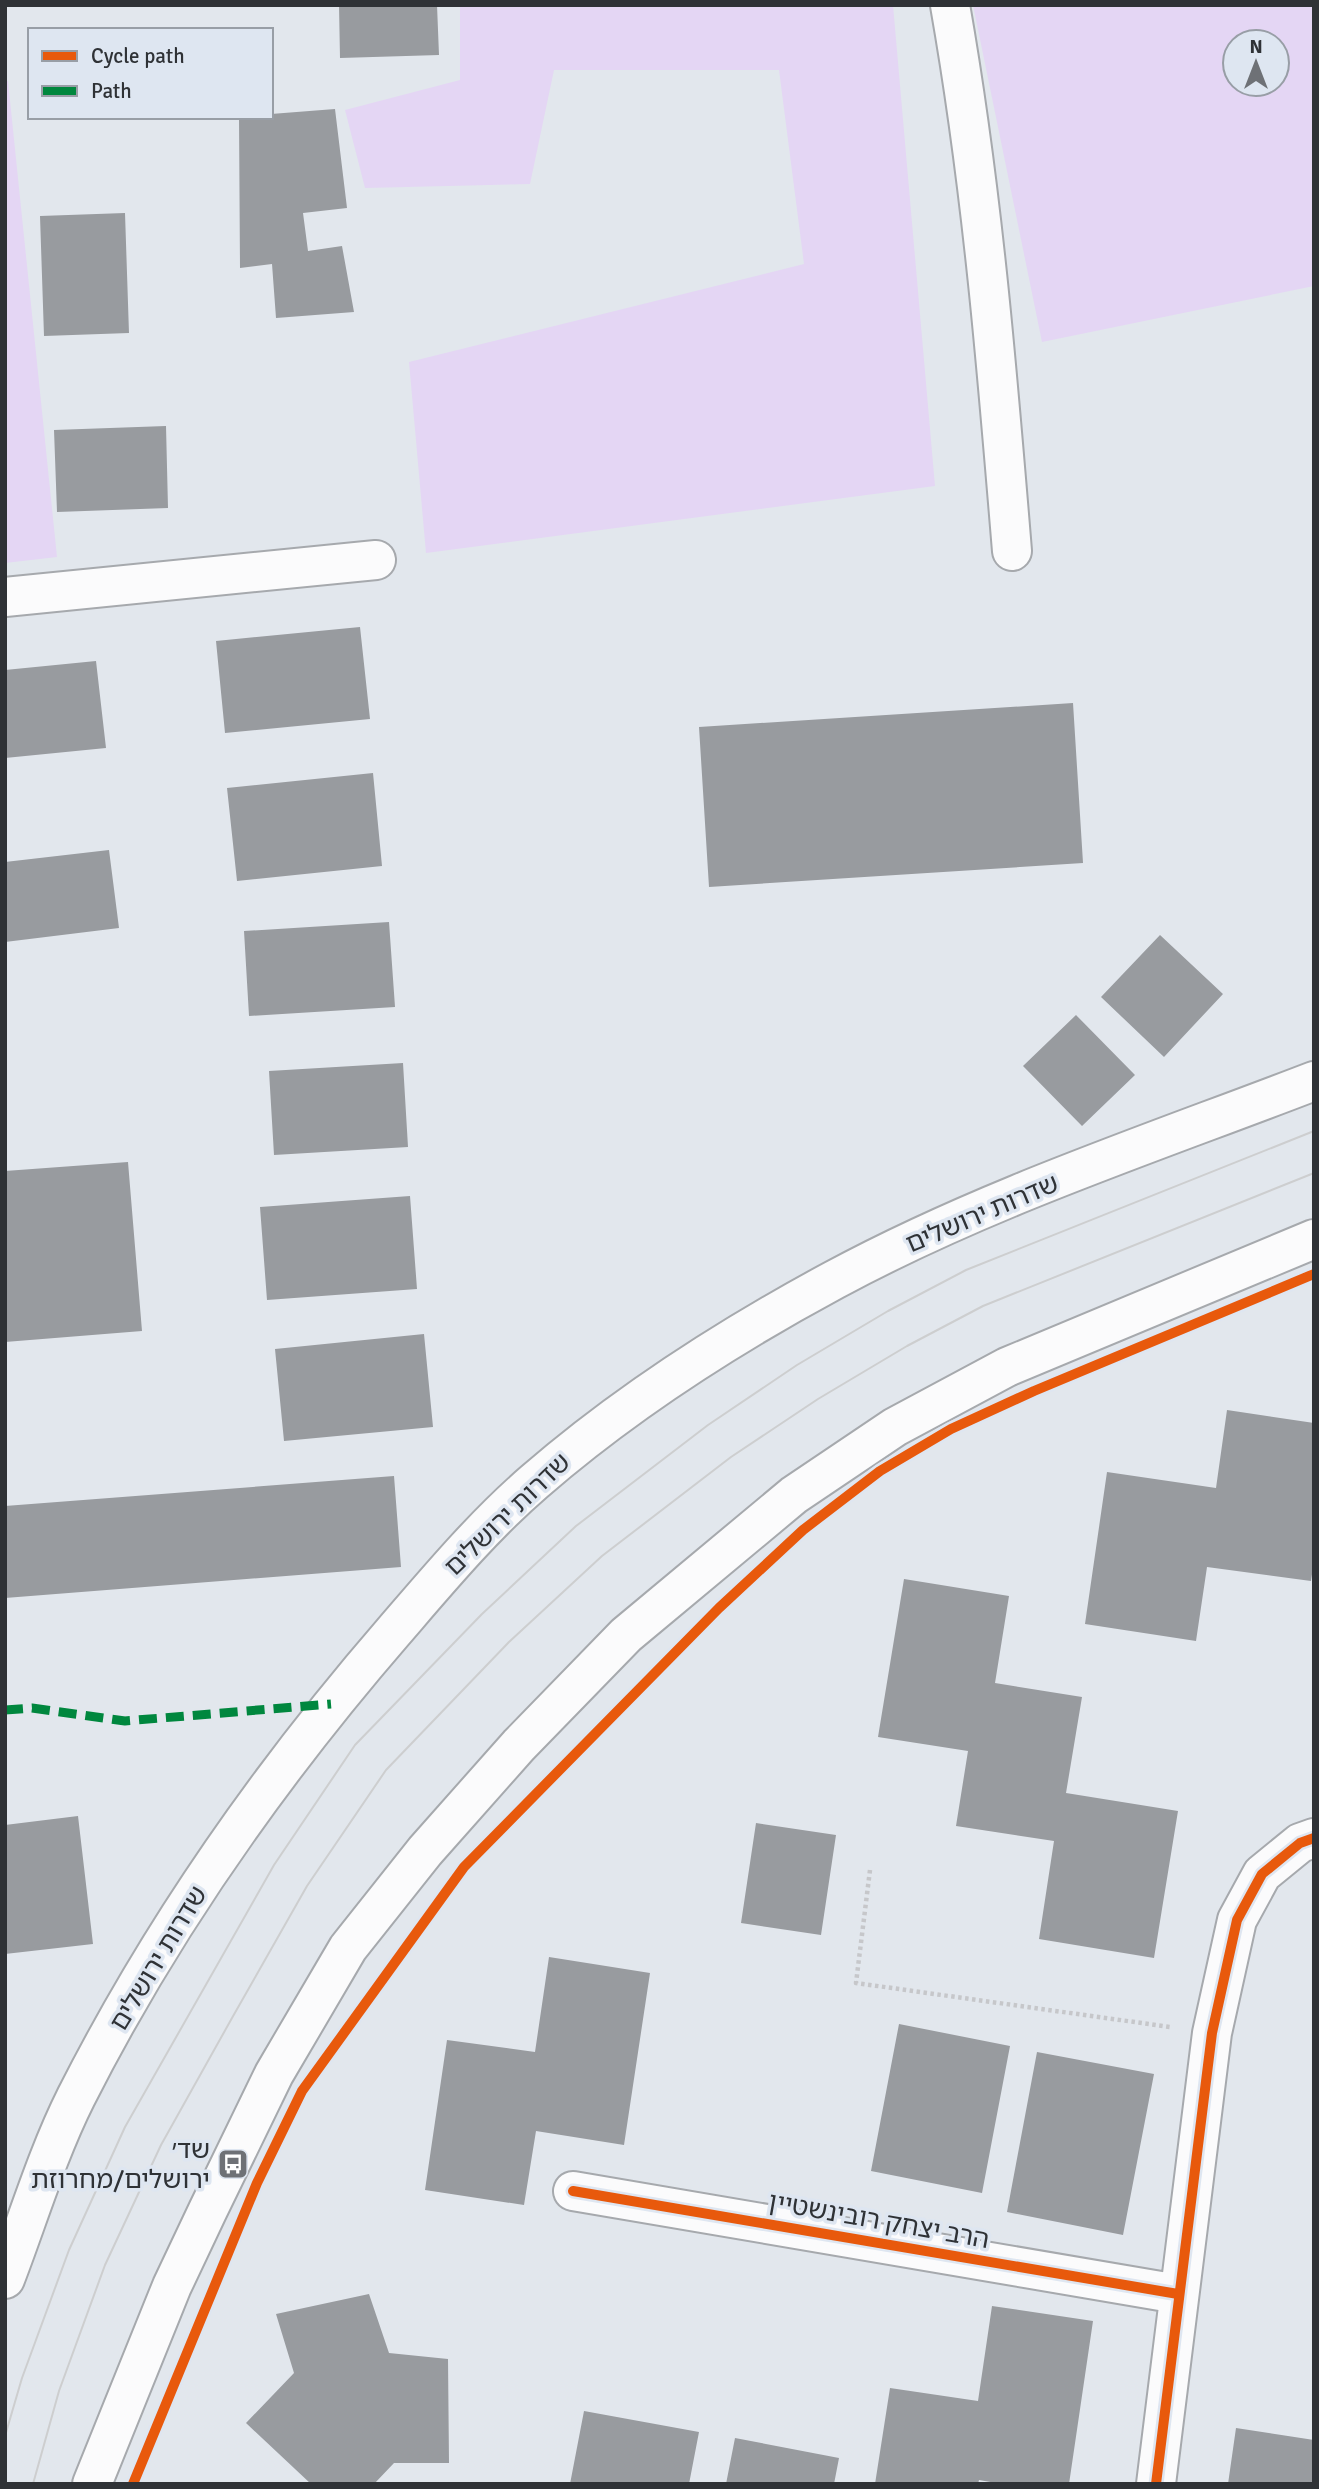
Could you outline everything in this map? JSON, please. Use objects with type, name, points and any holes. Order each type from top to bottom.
[{"type":"main road","points":[[950,5],[970,117],[994,327],[1012,551]]},
{"type":"main road","points":[[5,597],[376,560]]},
{"type":"main road","name":"שדרות ירושלים","points":[[5,2279],[74,2102],[149,1963],[254,1807],[331,1704],[442,1576],[531,1484],[629,1407],[716,1348],[836,1279],[964,1216],[1314,1081]]},
{"type":"main road","points":[[92,2484],[167,2299],[219,2187],[274,2074],[348,1948],[459,1812],[519,1745],[626,1635],[793,1495],[895,1427],[1007,1367],[1314,1239]]},
{"type":"main road","points":[[1156,2484],[1212,2033],[1237,1920],[1262,1874],[1300,1843],[1314,1838]]},
{"type":"main road","name":"הרב יצחק רובינשטיין","points":[[573,2191],[1178,2294]]},
{"type":"path","points":[[870,1870],[856,1983],[1212,2033]]},
{"type":"shaded area","points":[[460,5],[893,5],[935,486],[426,553],[409,362],[804,264],[779,70],[554,70],[530,184],[365,188],[345,110],[460,80]]},
{"type":"shaded area","points":[[973,5],[1314,5],[1314,286],[1042,342]]},
{"type":"shaded area","points":[[5,81],[8,81],[57,557],[5,563]]},
{"type":"building","points":[[339,5],[437,5],[439,55],[340,58]]},
{"type":"building","points":[[335,109],[347,208],[303,213],[308,251],[342,246],[354,312],[276,318],[272,264],[240,268],[239,119],[273,119],[273,114]]},
{"type":"building","points":[[125,213],[129,333],[44,336],[40,216]]},
{"type":"building","points":[[166,426],[168,508],[57,512],[54,430]]},
{"type":"building","points":[[360,627],[370,719],[225,733],[216,641]]},
{"type":"building","points":[[96,661],[106,748],[5,758],[5,670]]},
{"type":"building","points":[[1073,703],[1083,863],[709,887],[699,727]]},
{"type":"building","points":[[373,773],[382,866],[237,881],[227,788]]},
{"type":"building","points":[[109,850],[119,928],[5,942],[5,862]]},
{"type":"building","points":[[389,922],[395,1007],[249,1016],[244,931]]},
{"type":"building","points":[[1160,935],[1223,994],[1164,1057],[1101,997]]},
{"type":"building","points":[[1076,1015],[1135,1075],[1082,1126],[1023,1066]]},
{"type":"building","points":[[403,1063],[408,1147],[274,1155],[269,1071]]},
{"type":"building","points":[[128,1162],[142,1331],[5,1342],[5,1171]]},
{"type":"building","points":[[410,1196],[417,1289],[267,1300],[260,1207]]},
{"type":"building","points":[[424,1334],[433,1427],[284,1441],[275,1349]]},
{"type":"building","points":[[1227,1410],[1314,1423],[1314,1561],[1311,1581],[1207,1567],[1196,1641],[1085,1624],[1107,1472],[1216,1488]]},
{"type":"building","points":[[394,1476],[401,1567],[5,1598],[5,1506]]},
{"type":"building","points":[[904,1579],[1009,1596],[995,1683],[1082,1697],[1066,1793],[1178,1811],[1154,1958],[1039,1939],[1054,1841],[956,1826],[968,1751],[878,1737]]},
{"type":"building","points":[[78,1816],[93,1944],[5,1954],[5,1825]]},
{"type":"building","points":[[756,1823],[836,1835],[821,1935],[741,1923]]},
{"type":"building","points":[[549,1957],[650,1973],[624,2145],[536,2131],[524,2205],[425,2190],[447,2040],[535,2052]]},
{"type":"building","points":[[899,2024],[1010,2046],[982,2193],[871,2171]]},
{"type":"building","points":[[1037,2052],[1154,2074],[1123,2235],[1007,2212]]},
{"type":"building","points":[[369,2294],[389,2353],[448,2359],[449,2463],[394,2463],[374,2484],[311,2484],[246,2423],[294,2373],[276,2314]]},
{"type":"building","points":[[992,2306],[1093,2321],[1069,2484],[1002,2484],[979,2480],[978,2484],[875,2484],[890,2388],[978,2401]]},
{"type":"building","points":[[584,2411],[699,2432],[689,2484],[570,2484]]},
{"type":"building","points":[[1236,2428],[1314,2440],[1314,2484],[1228,2484]]},
{"type":"building","points":[[735,2438],[839,2458],[834,2484],[726,2484]]},
{"type":"tram line","points":[[5,2436],[22,2378],[69,2250],[125,2127],[274,1865],[355,1745],[482,1614],[576,1526],[708,1425],[797,1365],[888,1311],[966,1270],[1314,1131]]},
{"type":"tram line","points":[[33,2484],[59,2391],[105,2265],[161,2145],[232,2018],[307,1886],[386,1770],[509,1642],[602,1556],[731,1457],[818,1399],[907,1346],[983,1306],[1314,1173]]},
{"type":"marked path","points":[[5,1710],[32,1708],[125,1721],[331,1704]]},
{"type":"cycle path","points":[[133,2484],[257,2183],[302,2091],[464,1867],[719,1608],[803,1530],[880,1471],[951,1429],[1034,1391],[1314,1274]]},
{"type":"cycle path","points":[[1156,2484],[1212,2033],[1237,1920],[1262,1874],[1300,1843],[1314,1838]]},
{"type":"cycle path","points":[[573,2191],[1178,2294]]},
{"type":"place","name":"שד׳ ירושלים/מחרוזת","points":[[233,2164]]}]
